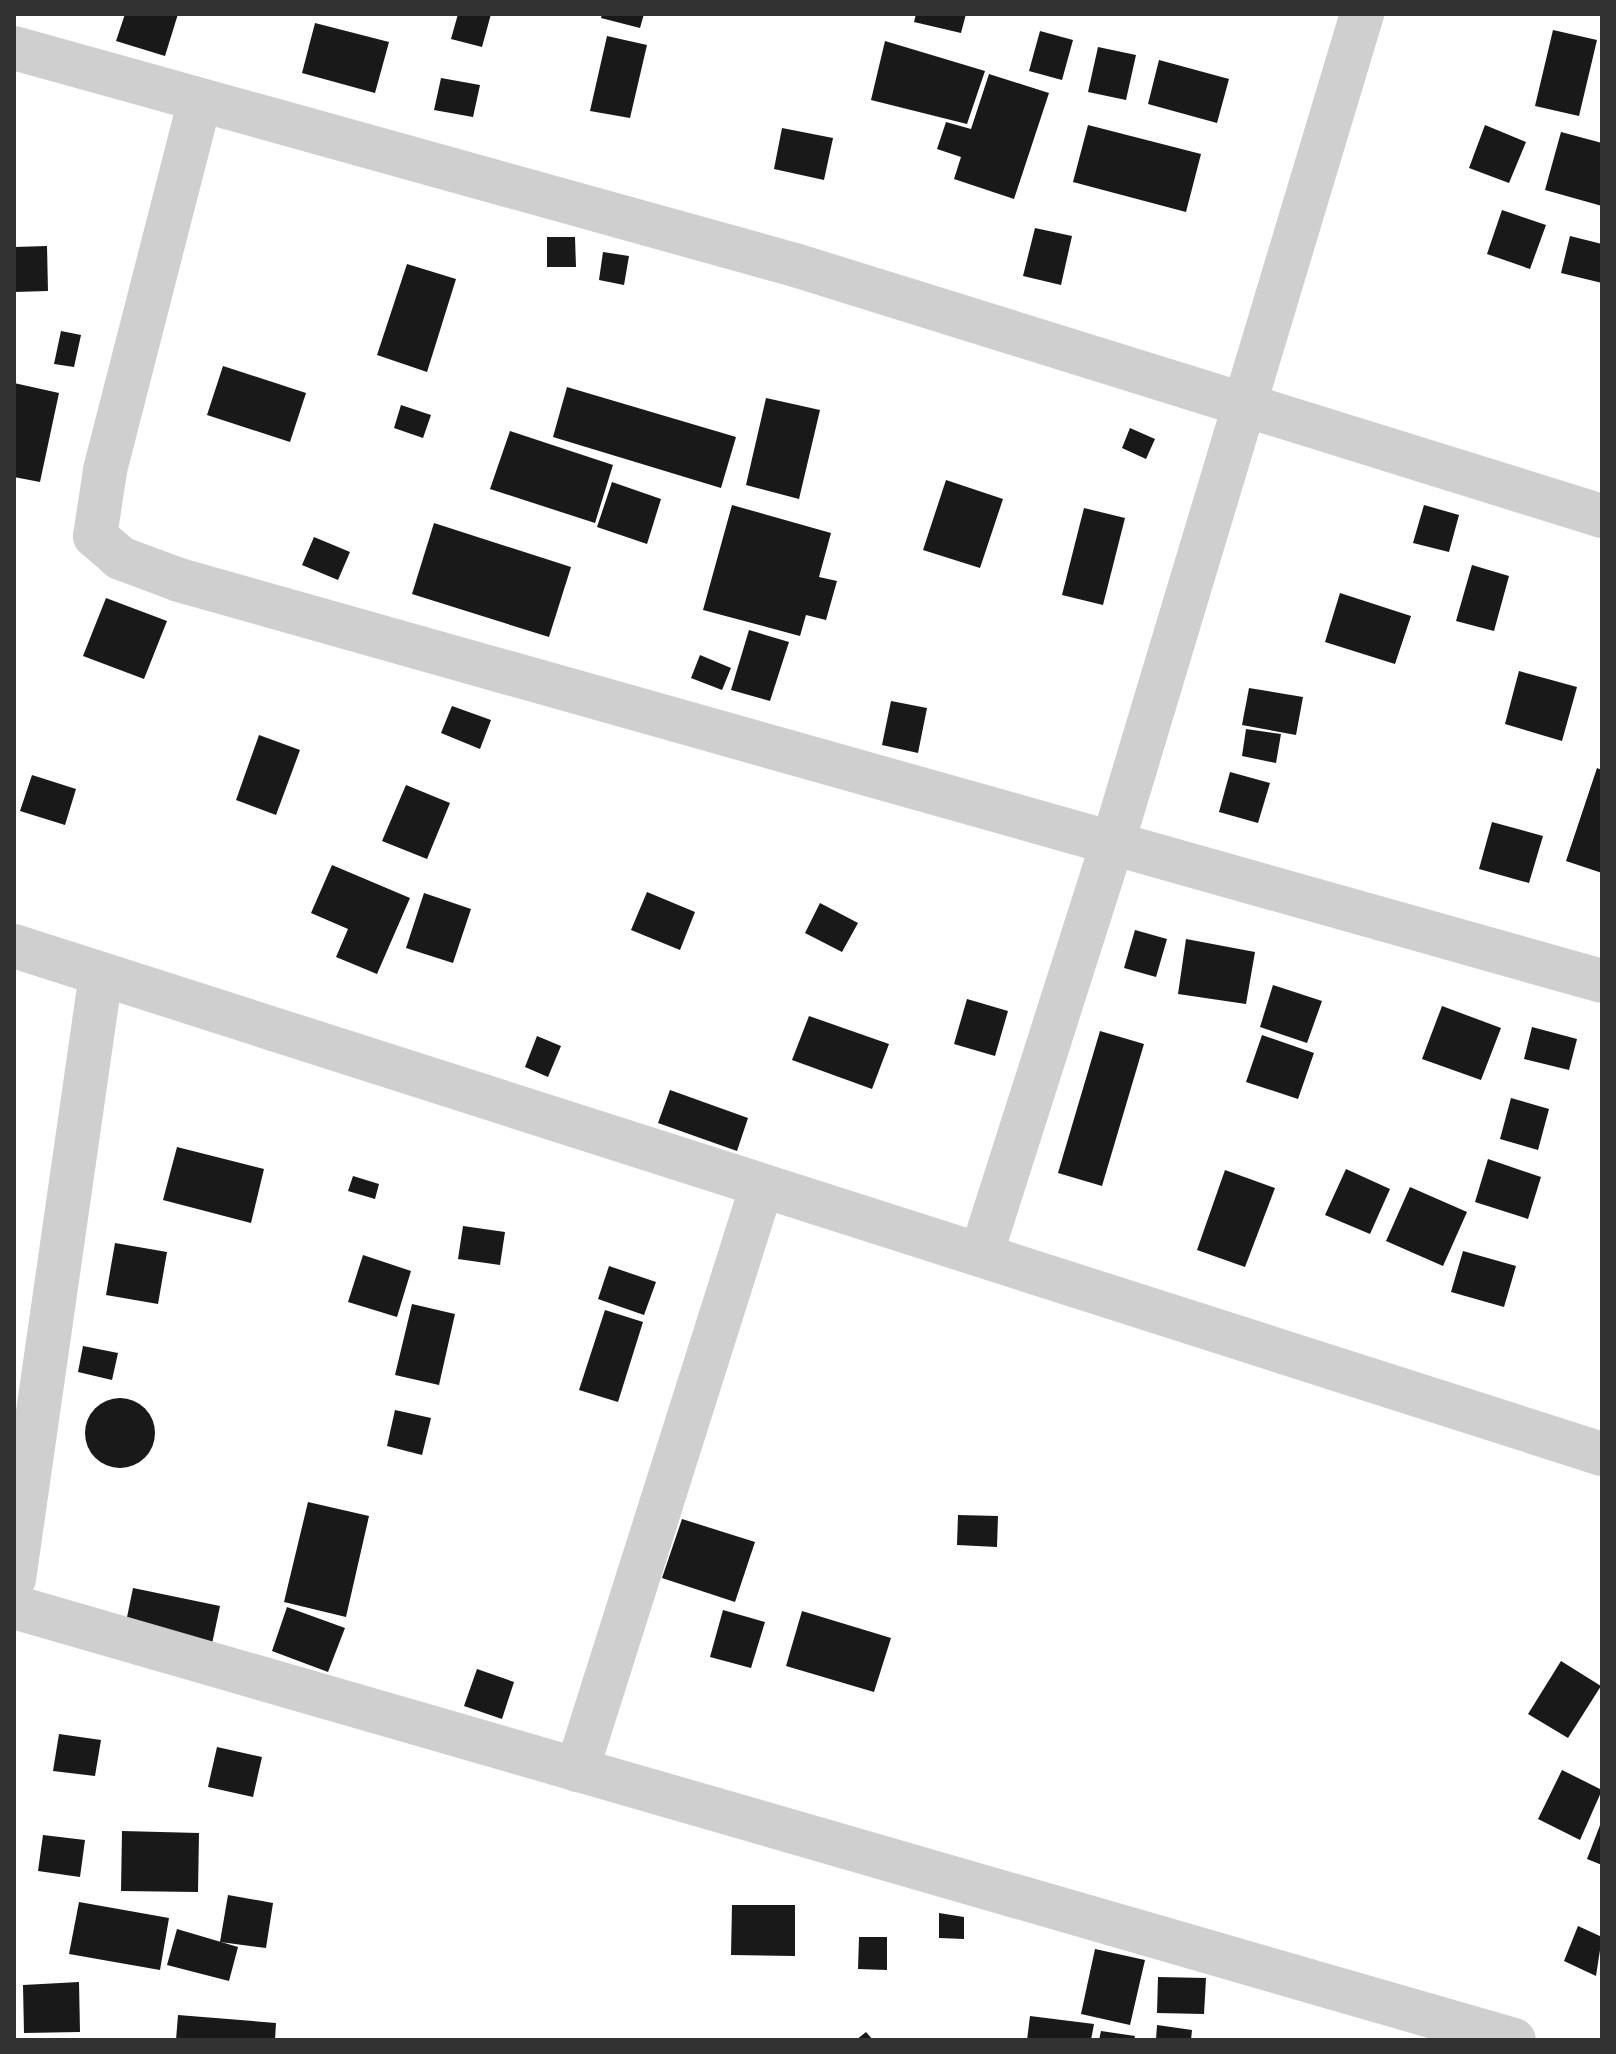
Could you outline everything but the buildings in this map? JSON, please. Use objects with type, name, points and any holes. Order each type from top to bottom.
[{"type":"street","points":[[981,1255],[1113,842],[1362,14]]},
{"type":"street","points":[[14,48],[795,265],[1243,407],[1602,516]]},
{"type":"street","points":[[200,100],[105,471],[95,536],[120,558],[194,584],[1602,981]]},
{"type":"street","points":[[14,946],[761,1189],[981,1255],[1602,1454]]},
{"type":"street","points":[[14,1579],[101,974]]},
{"type":"street","points":[[577,1770],[761,1189]]},
{"type":"street","points":[[14,1607],[1514,2040]]}]
